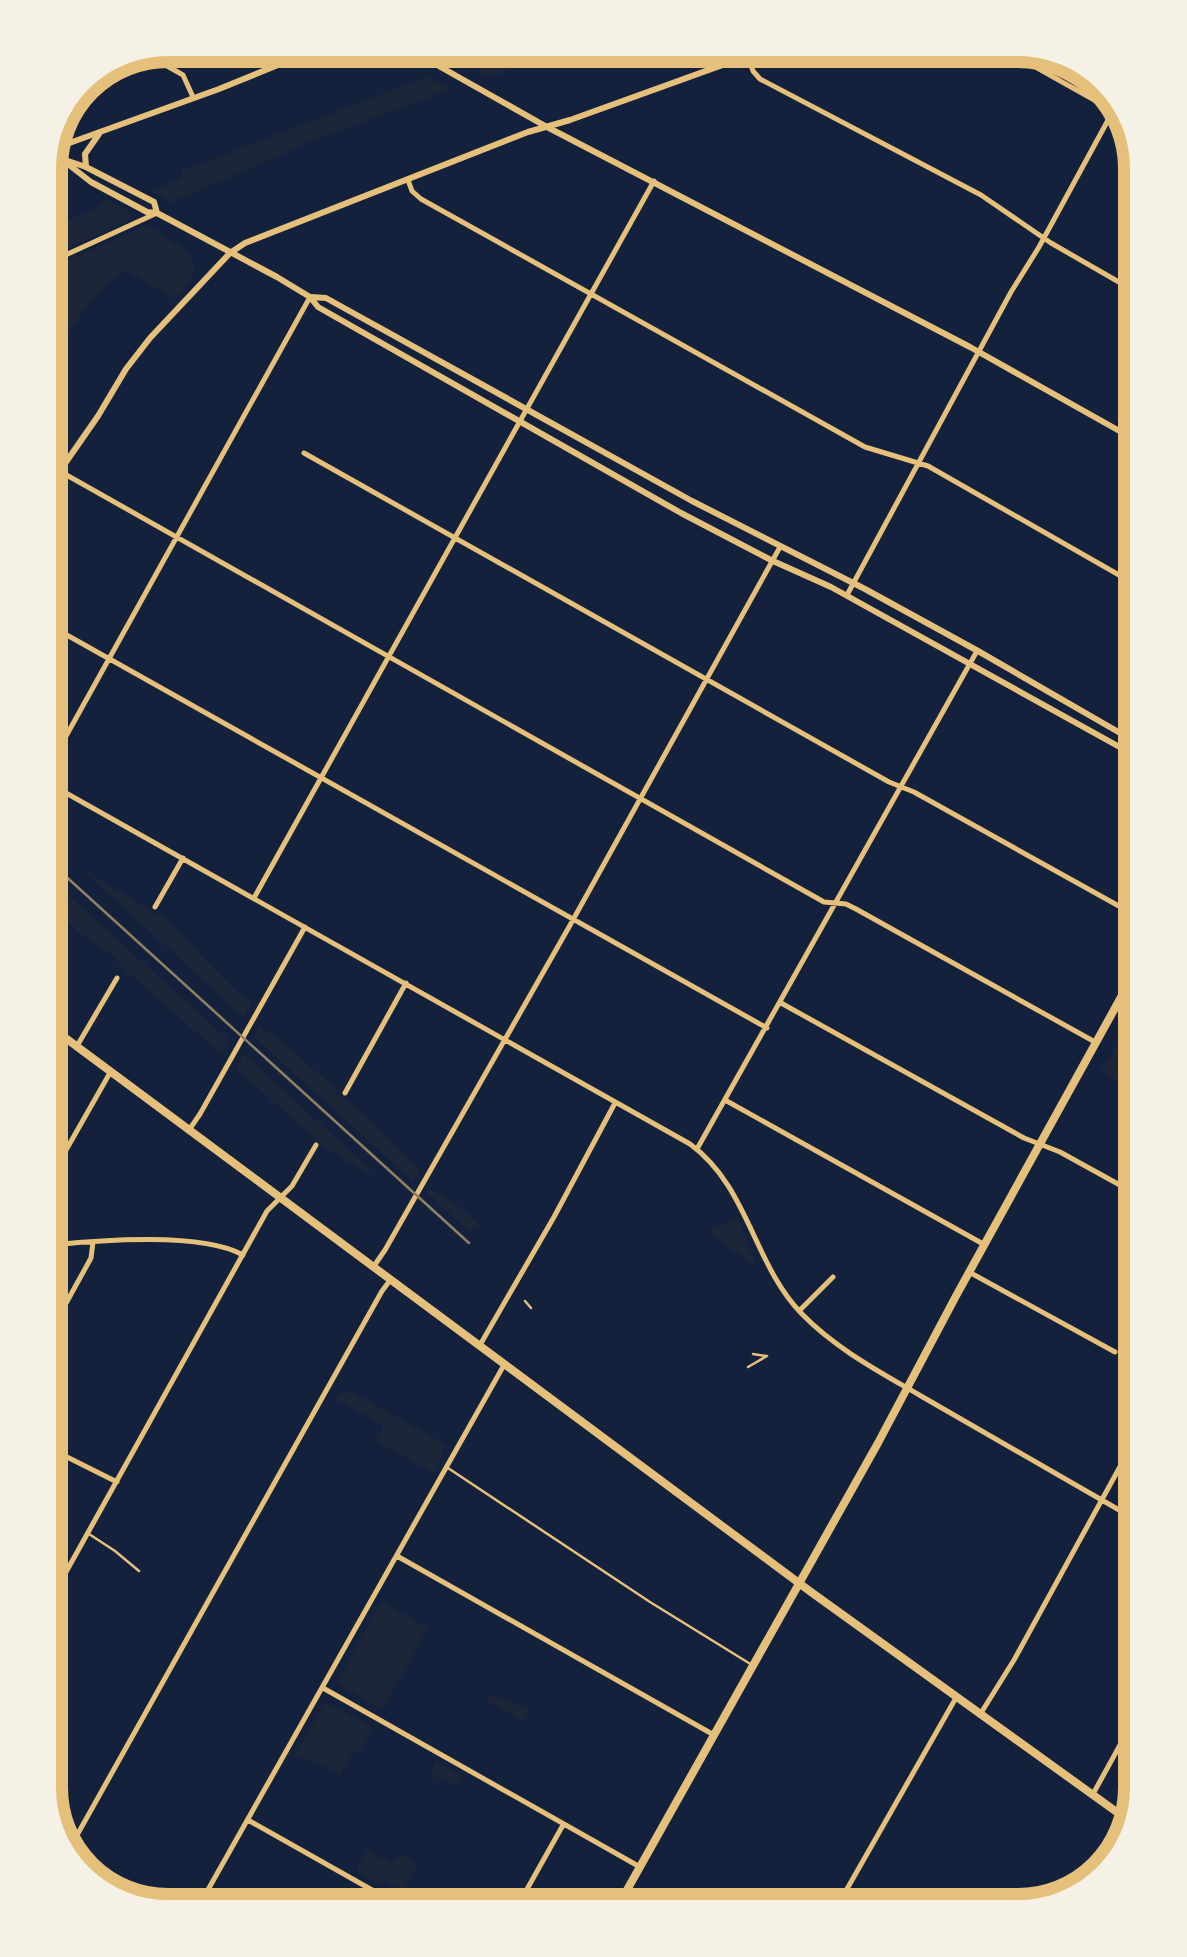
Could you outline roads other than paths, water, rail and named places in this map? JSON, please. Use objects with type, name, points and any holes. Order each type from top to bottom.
[{"type":"main road","points":[[625,1894],[908,1389],[1124,992]]},
{"type":"main road","points":[[62,1035],[1121,1815]]},
{"type":"street","points":[[65,145],[289,62]]},
{"type":"street","points":[[435,62],[547,127],[980,352],[1124,433]]},
{"type":"street","points":[[161,63],[183,75],[193,98]]},
{"type":"street","points":[[63,468],[126,368],[150,338],[230,253],[251,240],[528,132],[729,63]]},
{"type":"street","points":[[750,63],[760,79],[981,195],[1124,285]]},
{"type":"street","points":[[1029,64],[1103,106]]},
{"type":"street","points":[[847,596],[1110,116]]},
{"type":"street","points":[[86,167],[85,154],[101,132]]},
{"type":"street","points":[[63,159],[154,202],[158,213]]},
{"type":"street","points":[[63,159],[91,182],[147,212],[158,213],[310,297],[318,307],[520,422],[1124,750]]},
{"type":"street","points":[[408,180],[421,199],[865,448],[928,466],[1124,578]]},
{"type":"street","points":[[254,898],[654,182]]},
{"type":"street","points":[[63,256],[158,213]]},
{"type":"street","points":[[310,297],[326,298],[526,410],[978,651],[1124,735]]},
{"type":"street","points":[[63,741],[310,297]]},
{"type":"street","points":[[304,453],[890,782],[1124,908]]},
{"type":"street","points":[[63,474],[824,902],[856,909],[1096,1042]]},
{"type":"street","points":[[374,1266],[574,919],[780,547]]},
{"type":"street","points":[[63,633],[767,1028]]},
{"type":"street","points":[[696,1150],[978,651]]},
{"type":"street","points":[[63,791],[696,1150],[729,1184],[772,1276],[799,1312],[842,1348],[908,1389],[1124,1513]]},
{"type":"street","points":[[156,907],[183,858]]},
{"type":"street","points":[[190,1130],[306,927]]},
{"type":"street","points":[[78,1046],[117,978]]},
{"type":"street","points":[[345,1093],[406,983]]},
{"type":"street","points":[[781,1003],[1124,1187]]},
{"type":"street","points":[[62,1155],[111,1071]]},
{"type":"street","points":[[725,1100],[985,1245]]},
{"type":"street","points":[[480,1345],[615,1103]]},
{"type":"street","points":[[62,1579],[270,1208],[292,1186],[316,1145]]},
{"type":"street","points":[[62,1244],[145,1240],[210,1244],[243,1255]]},
{"type":"street","points":[[62,1310],[91,1258],[93,1242]]},
{"type":"street","points":[[969,1272],[1114,1352]]},
{"type":"street","points":[[799,1312],[833,1277]]},
{"type":"street","points":[[75,1839],[390,1278]]},
{"type":"street","points":[[206,1894],[504,1364]]},
{"type":"street","points":[[62,1454],[117,1482]]},
{"type":"street","points":[[981,1714],[1124,1460]]},
{"type":"street","points":[[397,1556],[714,1735]]},
{"type":"street","points":[[323,1688],[640,1867]]},
{"type":"street","points":[[844,1894],[956,1696]]},
{"type":"street","points":[[1093,1794],[1124,1738]]},
{"type":"street","points":[[248,1820],[379,1894]]},
{"type":"street","points":[[523,1894],[563,1825]]},
{"type":"lane","points":[[525,1301],[532,1308]]},
{"type":"lane","points":[[748,1367],[768,1356],[753,1354]]},
{"type":"lane","points":[[447,1468],[650,1602],[754,1665]]},
{"type":"lane","points":[[88,1534],[115,1550],[139,1572]]},
{"type":"railway","points":[[63,873],[469,1243]]}]
